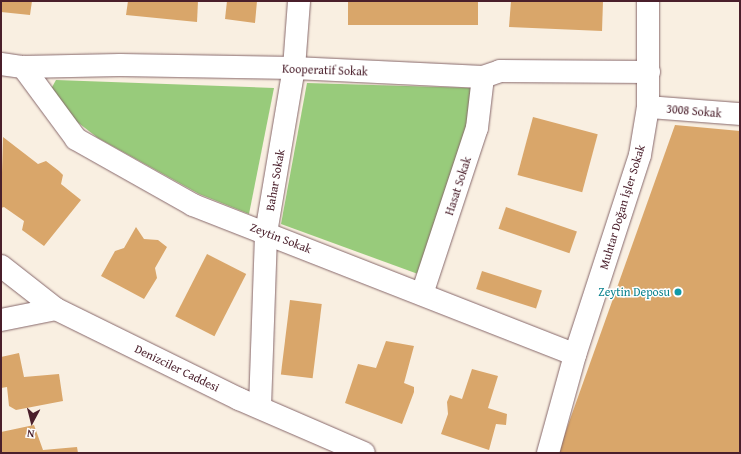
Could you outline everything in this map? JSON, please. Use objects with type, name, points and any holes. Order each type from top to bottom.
[{"type":"street","name":"Bahar Sokak","points":[[260,407],[266,233],[294,68],[299,1]]},
{"type":"street","name":"Muhtar Doğan İşler Sokak","points":[[548,453],[575,355],[640,155],[648,107],[648,1]]},
{"type":"street","name":"Kooperatif Sokak","points":[[1,64],[23,67],[120,65],[294,68],[483,77],[500,71],[649,72]]},
{"type":"street","name":"Zeytin Sokak","points":[[23,67],[76,139],[193,204],[575,355]]},
{"type":"street","name":"Hasat Sokak","points":[[422,294],[477,128],[483,77]]},
{"type":"street","name":"3008 Sokak","points":[[648,107],[740,114]]},
{"type":"street","name":"Denizciler Caddesi","points":[[1,266],[56,309],[260,407],[364,453]]},
{"type":"street","points":[[1,320],[56,309]]},
{"type":"green space","points":[[56,80],[274,88],[249,214],[199,194],[98,138],[46,98]]},
{"type":"green space","points":[[307,83],[473,88],[467,141],[418,274],[281,224]]},
{"type":"building","points":[[1,1],[32,1],[30,15],[1,12]]},
{"type":"building","points":[[128,1],[198,1],[197,22],[126,15]]},
{"type":"building","points":[[227,1],[257,1],[255,23],[225,19]]},
{"type":"building","points":[[348,1],[478,1],[478,25],[348,25]]},
{"type":"building","points":[[511,1],[603,1],[602,31],[509,27]]},
{"type":"building","points":[[533,117],[598,134],[582,192],[517,175]]},
{"type":"building","name":"Zeytin Deposu","points":[[675,125],[740,131],[740,453],[558,453]]},
{"type":"building","points":[[3,137],[38,164],[46,161],[59,171],[63,175],[61,184],[81,200],[44,246],[22,230],[24,221],[4,207],[1,208]]},
{"type":"building","points":[[506,207],[577,231],[569,253],[499,229]]},
{"type":"building","points":[[136,227],[144,239],[158,240],[167,247],[155,268],[157,278],[144,299],[101,276],[115,251],[124,248]]},
{"type":"building","points":[[207,254],[246,274],[214,336],[175,316]]},
{"type":"building","points":[[482,271],[542,290],[536,309],[476,289]]},
{"type":"building","points":[[290,300],[322,304],[313,378],[281,374]]},
{"type":"building","points":[[386,341],[414,346],[404,383],[414,387],[414,392],[402,424],[345,403],[358,364],[376,368]]},
{"type":"building","points":[[19,353],[24,377],[59,374],[63,401],[16,410],[9,406],[7,387],[1,388],[1,357]]},
{"type":"building","points":[[472,369],[498,376],[488,408],[507,414],[506,425],[496,424],[489,450],[441,434],[448,414],[447,402],[450,395],[462,399]]},
{"type":"building","points":[[34,425],[43,450],[77,447],[78,453],[1,453],[1,432]]},
{"type":"place","name":"Zeytin Deposu","points":[[678,292]]}]
